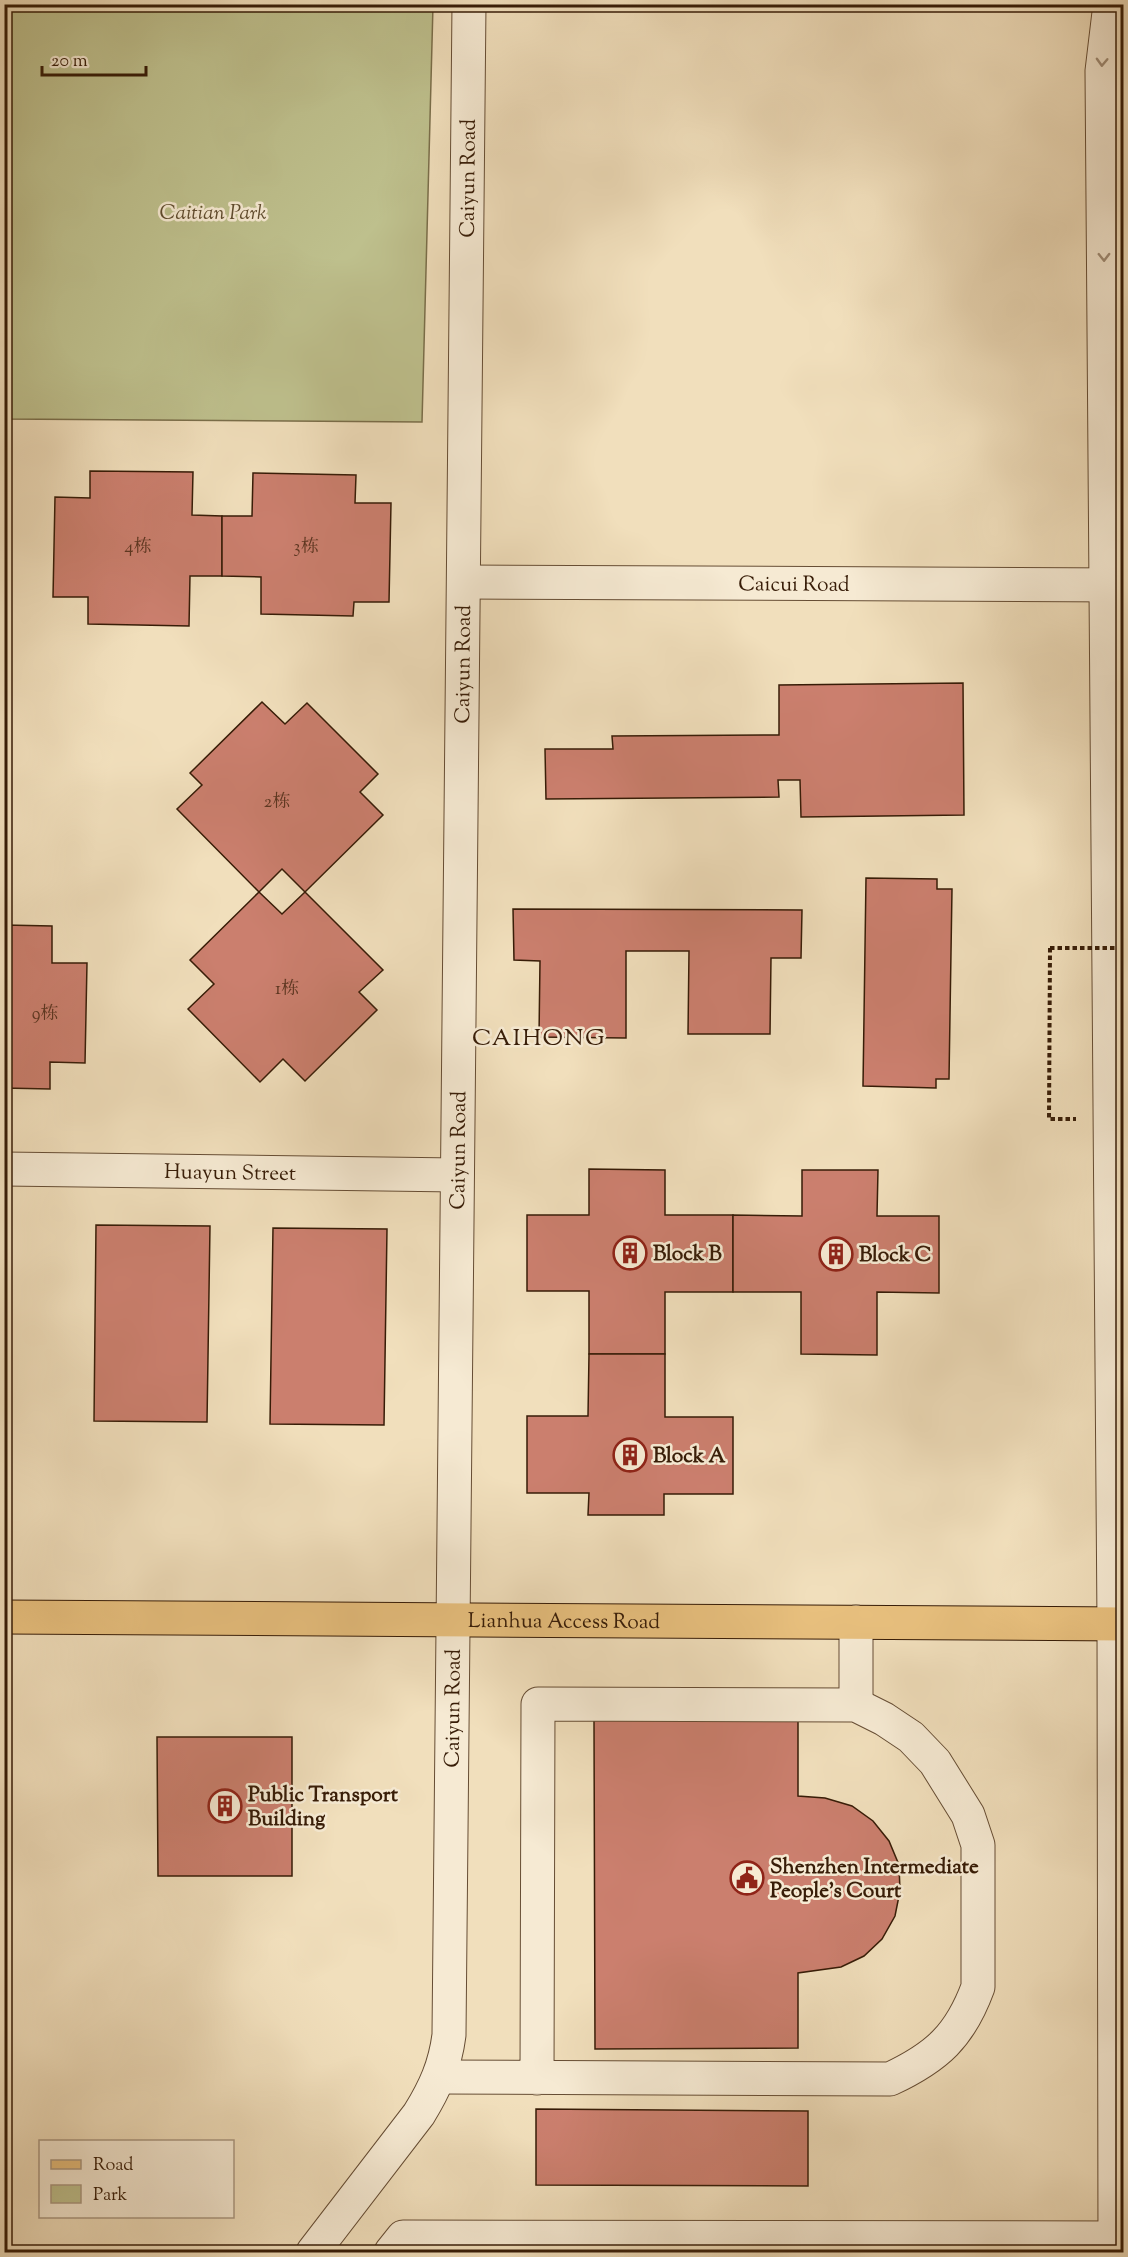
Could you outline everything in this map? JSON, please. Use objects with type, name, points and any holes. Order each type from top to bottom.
[{"type":"main road","name":"Lianhua Access Road","points":[[4,1617],[1119,1624]]},
{"type":"street","name":"Caiyun Road","points":[[313,2253],[419,2114],[440,2077],[449,2035],[469,4]]},
{"type":"street","points":[[392,2253],[404,2237],[960,2245],[1118,2243],[1119,1624],[1115,585],[1102,71],[1110,4]]},
{"type":"street","name":"Caicui Road","points":[[464,582],[1115,585]]},
{"type":"street","name":"Huayun Street","points":[[4,1169],[458,1175]]},
{"type":"street","points":[[856,1622],[856,1705]]},
{"type":"street","points":[[440,2077],[537,2078],[890,2079],[919,2066],[941,2048],[957,2030],[970,2009],[978,1987],[978,1845],[968,1815],[934,1762],[911,1737],[884,1719],[856,1705],[538,1704],[537,2078]]},
{"type":"path","points":[[1082,1119],[1049,1119],[1050,948],[1124,948]]},
{"type":"green space","name":"Caitian Park","points":[[5,4],[433,5],[422,422],[5,419]]},
{"type":"building","points":[[90,471],[193,472],[192,515],[222,516],[222,576],[190,576],[189,626],[88,624],[88,597],[53,597],[55,497],[90,498]]},
{"type":"building","points":[[253,473],[356,475],[355,503],[391,503],[389,602],[354,602],[353,616],[261,614],[261,577],[222,576],[222,516],[252,516]]},
{"type":"building","points":[[963,683],[964,815],[801,817],[800,780],[778,780],[779,797],[546,799],[545,749],[613,749],[612,736],[779,735],[779,685]]},
{"type":"building","points":[[262,702],[285,724],[307,703],[378,774],[360,792],[383,815],[305,892],[282,869],[259,892],[177,809],[202,785],[190,773]]},
{"type":"building","points":[[866,878],[937,879],[937,889],[952,889],[949,1079],[936,1079],[936,1088],[863,1086]]},
{"type":"building","points":[[259,892],[282,914],[305,892],[383,970],[359,992],[377,1010],[305,1081],[283,1059],[260,1082],[188,1009],[214,984],[190,960]]},
{"type":"building","points":[[513,909],[802,910],[801,958],[771,958],[770,1034],[688,1034],[689,951],[626,951],[626,1038],[539,1037],[540,961],[514,960]]},
{"type":"building","points":[[4,925],[52,926],[52,963],[87,963],[85,1063],[50,1062],[50,1089],[4,1088]]},
{"type":"building","name":"Block B","points":[[589,1169],[665,1170],[665,1215],[733,1215],[733,1292],[665,1292],[665,1354],[589,1354],[589,1291],[527,1291],[527,1215],[589,1215]]},
{"type":"building","name":"Block C","points":[[802,1170],[878,1170],[877,1216],[939,1216],[939,1293],[877,1292],[877,1355],[801,1354],[801,1292],[733,1292],[733,1215],[802,1216]]},
{"type":"building","points":[[96,1225],[210,1226],[207,1422],[94,1421]]},
{"type":"building","points":[[273,1228],[387,1229],[384,1425],[270,1424]]},
{"type":"building","name":"Block A","points":[[589,1354],[665,1354],[665,1417],[733,1417],[733,1494],[664,1494],[664,1515],[588,1515],[589,1493],[527,1493],[527,1416],[588,1416]]},
{"type":"building","name":"Shenzhen Intermediate People's Court","points":[[798,1719],[798,1796],[825,1798],[852,1806],[873,1821],[889,1841],[899,1865],[900,1891],[895,1916],[882,1939],[864,1956],[841,1967],[798,1973],[798,2048],[595,2049],[594,1720]]},
{"type":"building","name":"Public Transport Building","points":[[157,1737],[292,1737],[292,1876],[158,1876]]},
{"type":"building","points":[[536,2109],[808,2111],[808,2186],[536,2185]]},
{"type":"place","name":"Block B","points":[[630,1253]]},
{"type":"place","name":"Block C","points":[[836,1254]]},
{"type":"place","name":"Block A","points":[[630,1455]]},
{"type":"place","name":"Public Transport Building","points":[[225,1806]]},
{"type":"place","name":"Shenzhen Intermediate People's Court","points":[[747,1878]]},
{"type":"district","name":"CAIHONG","points":[[539,1037]]}]
